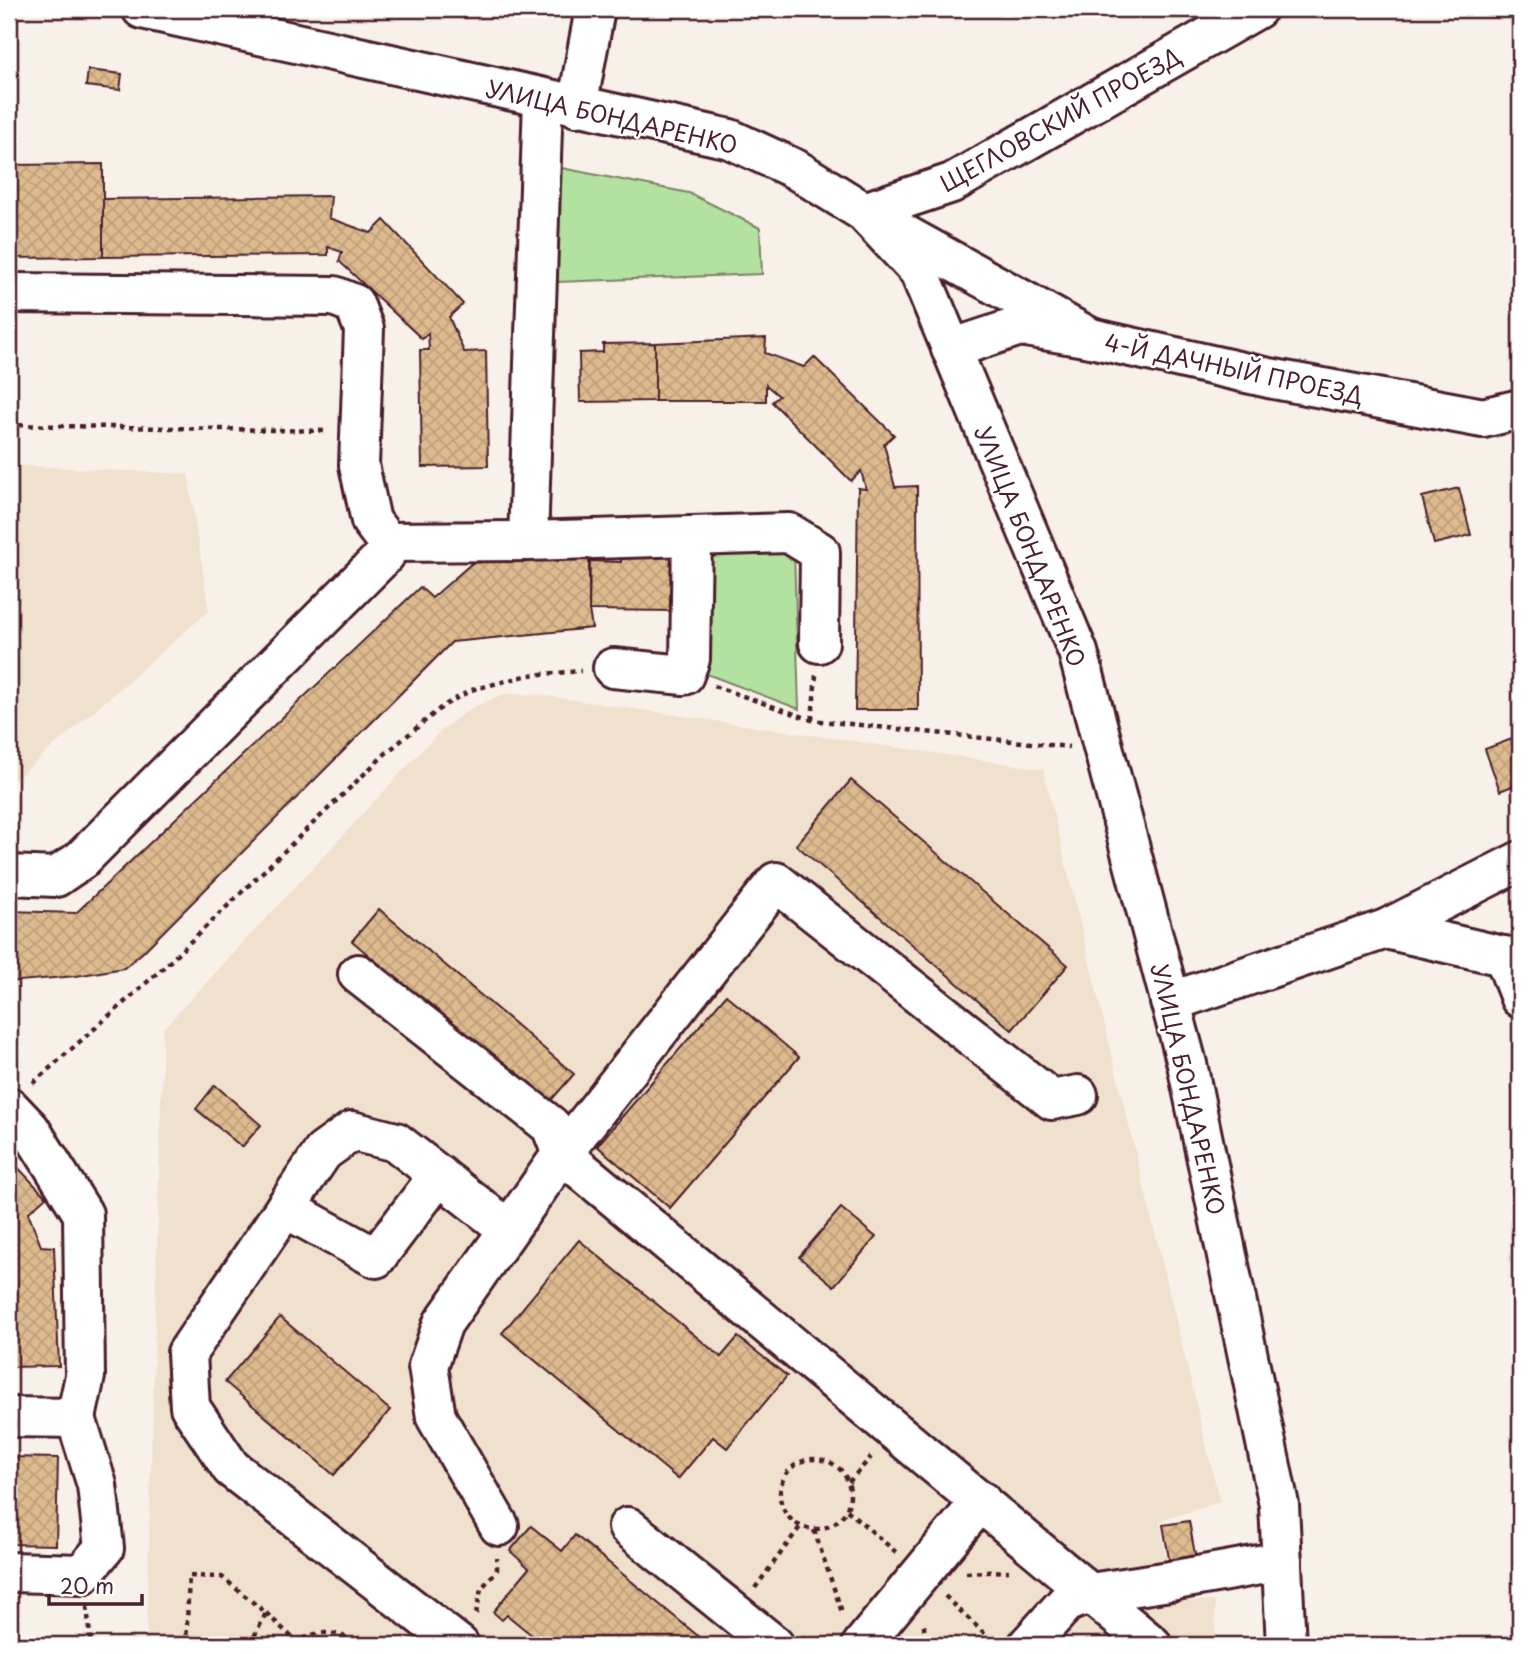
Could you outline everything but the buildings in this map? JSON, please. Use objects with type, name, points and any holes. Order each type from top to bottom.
[{"type":"street","name":"УЛИЦА БОНДАРЕНКО","points":[[142,9],[730,139],[795,169],[864,212],[919,271],[1078,652],[1187,1064],[1279,1505],[1286,1645]]},
{"type":"street","points":[[528,541],[560,103],[595,9]]},
{"type":"street","name":"ЩЕГЛОВСКИЙ ПРОЕЗД","points":[[864,212],[952,183],[1257,9]]},
{"type":"street","points":[[864,212],[1091,338]]},
{"type":"street","points":[[9,293],[334,296],[354,304],[364,328],[359,465],[370,521],[387,542],[385,555],[81,860],[56,877],[9,875]]},
{"type":"street","name":"4-Й ДАЧНЫЙ ПРОЕЗД","points":[[951,349],[1020,326],[1091,338],[1269,378],[1483,418],[1520,409]]},
{"type":"street","points":[[387,542],[528,541],[789,533],[820,552],[819,643]]},
{"type":"street","points":[[614,668],[684,675],[690,659],[692,536]]},
{"type":"street","points":[[1171,1002],[1386,929],[1520,861]]},
{"type":"street","points":[[499,1526],[436,1417],[428,1366],[443,1323],[562,1154],[776,882],[1052,1100],[1078,1095]]},
{"type":"street","points":[[1386,929],[1512,958],[1520,998]]},
{"type":"street","points":[[358,974],[551,1126],[562,1154],[1152,1645]]},
{"type":"street","points":[[9,1572],[82,1574],[104,1548],[97,1485],[75,1418],[85,1376],[83,1214],[30,1129],[18,1097]]},
{"type":"street","points":[[458,1645],[231,1468],[190,1407],[187,1353],[323,1152],[352,1131],[396,1142],[508,1229]]},
{"type":"street","points":[[285,1208],[376,1258],[439,1175]]},
{"type":"street","points":[[9,1417],[75,1418]]},
{"type":"street","points":[[853,1632],[921,1574],[981,1501]]},
{"type":"street","points":[[628,1527],[774,1645]]},
{"type":"street","points":[[1028,1645],[1066,1603],[1090,1592],[1170,1581],[1282,1560]]},
{"type":"path","points":[[9,425],[360,432]]},
{"type":"path","points":[[812,720],[819,643]]},
{"type":"path","points":[[18,1097],[162,969],[385,754],[443,706],[471,690],[529,675],[614,668]]},
{"type":"path","points":[[684,675],[812,720],[1104,750]]},
{"type":"path","points":[[817,1459],[830,1462],[842,1470],[849,1482],[851,1496],[847,1510],[840,1521],[827,1528],[814,1530],[800,1527],[789,1519],[782,1507],[780,1493],[783,1479],[791,1468],[803,1461],[817,1459]]},
{"type":"path","points":[[458,1645],[474,1620],[481,1589],[497,1570],[499,1526]]},
{"type":"path","points":[[736,1614],[800,1527]]},
{"type":"path","points":[[814,1530],[853,1632]]},
{"type":"path","points":[[925,1645],[921,1574],[1011,1571]]},
{"type":"path","points":[[186,1645],[189,1576],[222,1577],[266,1613],[296,1644],[313,1634],[331,1632],[349,1637],[359,1645]]},
{"type":"path","points":[[250,1645],[266,1613]]},
{"type":"shaded area","points":[[9,465],[188,474],[209,611],[9,785]]},
{"type":"shaded area","points":[[503,694],[540,695],[1043,769],[1220,1502],[1160,1521],[1170,1581],[1174,1601],[1215,1601],[1216,1645],[146,1645],[163,1029],[438,733],[471,708]]},
{"type":"green space","points":[[536,163],[689,193],[760,228],[762,274],[532,283]]},
{"type":"green space","points":[[700,545],[794,551],[799,709],[696,670]]}]
